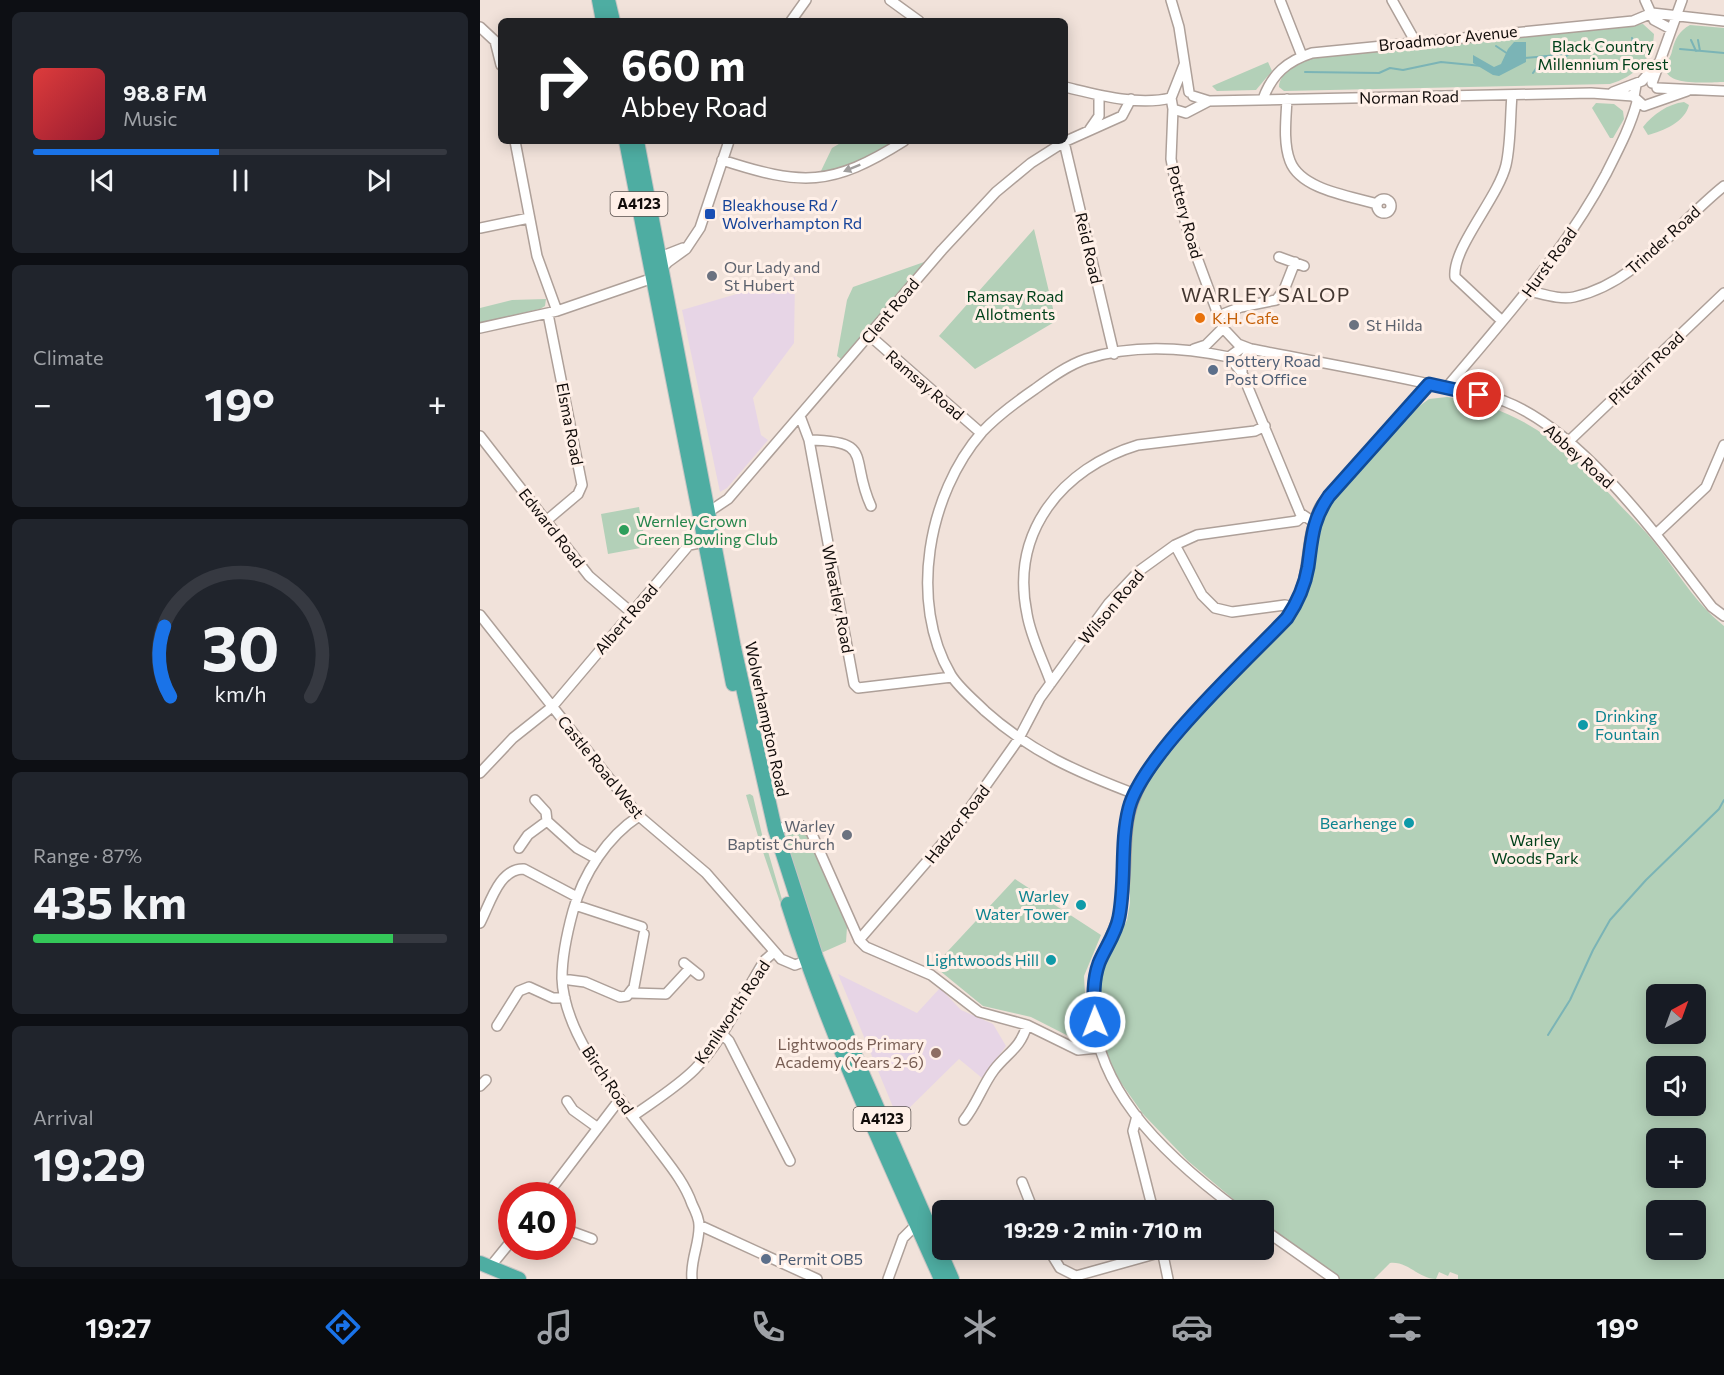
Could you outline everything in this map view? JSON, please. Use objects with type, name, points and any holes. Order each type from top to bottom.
[{"type":"highway","points":[[599,0],[602,18]]},
{"type":"highway","points":[[609,0],[612,18]]},
{"type":"highway","name":"Wolverhampton Road","points":[[627,144],[657,267],[710,511],[771,830]]},
{"type":"highway","name":"Wolverhampton Road","points":[[637,144],[723,645],[771,830],[811,959],[921,1222],[941,1279]]},
{"type":"highway","points":[[705,542],[710,511]]},
{"type":"highway","name":"Wolverhampton Road","points":[[921,1222],[952,1279]]},
{"type":"highway","points":[[485,1265],[519,1279]]},
{"type":"street","points":[[793,18],[806,0]]},
{"type":"street","points":[[890,0],[915,18]]},
{"type":"street","name":"Pottery Road","points":[[1171,0],[1191,94],[1190,111],[1173,136]]},
{"type":"street","points":[[1280,0],[1302,56]]},
{"type":"street","points":[[1392,0],[1415,40]]},
{"type":"street","points":[[1645,0],[1654,20],[1671,29]]},
{"type":"street","points":[[1651,103],[1647,84],[1658,64],[1682,0]]},
{"type":"street","points":[[1652,13],[1724,21]]},
{"type":"street","name":"Broadmoor Avenue","points":[[1263,99],[1268,85],[1281,69],[1302,56],[1312,53],[1415,40],[1633,21],[1652,13]]},
{"type":"street","points":[[482,33],[497,45],[498,50]]},
{"type":"street","name":"Pottery Road","points":[[1185,60],[1173,102],[1171,159],[1177,190],[1189,236],[1223,328],[1247,348]]},
{"type":"street","name":"Norman Road","points":[[1191,94],[1209,101],[1610,93],[1647,84],[1687,91],[1724,91]]},
{"type":"street","name":"Hurst Road","points":[[1631,124],[1635,99],[1647,84]]},
{"type":"street","points":[[1068,88],[1099,95],[1173,102],[1190,111]]},
{"type":"street","points":[[1173,102],[1182,90],[1191,94]]},
{"type":"street","name":"Norman Road","points":[[1610,93],[1651,103],[1687,91]]},
{"type":"street","points":[[1089,130],[1099,116],[1099,95]]},
{"type":"street","points":[[1502,321],[1455,277],[1454,265],[1482,217],[1506,164],[1512,95]]},
{"type":"street","name":"Clent Road","points":[[1068,140],[1122,116],[1131,99]]},
{"type":"street","points":[[1287,99],[1287,150],[1291,163],[1302,176],[1316,185],[1377,204]]},
{"type":"street","name":"Norman Road","points":[[1190,111],[1209,101]]},
{"type":"street","name":"Hurst Road","points":[[1447,387],[1529,291],[1581,217],[1631,124],[1651,103]]},
{"type":"street","points":[[516,144],[529,218],[552,312]]},
{"type":"street","points":[[480,328],[552,312],[632,283],[688,244],[703,222],[728,144]]},
{"type":"street","points":[[722,160],[775,176],[815,178],[834,175],[877,158],[899,144]]},
{"type":"street","name":"Clent Road","points":[[710,511],[728,499],[996,192],[1031,163],[1061,144]]},
{"type":"street","name":"Reid Road","points":[[1064,144],[1114,354]]},
{"type":"street","name":"Trinder Road","points":[[1529,291],[1573,298],[1614,283],[1632,270],[1724,186]]},
{"type":"street","points":[[480,228],[529,218]]},
{"type":"street","points":[[1218,316],[1241,307],[1276,300],[1299,264],[1279,256]]},
{"type":"street","name":"Pitcairn Road","points":[[1568,442],[1724,294]]},
{"type":"street","points":[[1715,301],[1724,308]]},
{"type":"street","name":"Elsma Road","points":[[546,521],[578,494],[582,485],[552,312]]},
{"type":"street","points":[[1192,350],[1213,339],[1223,328]]},
{"type":"street","name":"Ramsay Road","points":[[869,335],[981,433]]},
{"type":"street","points":[[1213,339],[1214,347],[1242,373],[1303,516],[1315,524]]},
{"type":"street","points":[[1135,794],[1077,772],[1018,740],[952,677],[940,653],[931,623],[927,580],[933,540],[944,496],[960,463],[981,433],[1002,413],[1056,374],[1085,359],[1141,349],[1192,350],[1226,356],[1247,348]]},
{"type":"street","points":[[1242,373],[1242,363],[1247,348]]},
{"type":"street","name":"Abbey Road","points":[[1247,348],[1447,387],[1504,402],[1548,426],[1568,442],[1656,534],[1712,607],[1724,616]]},
{"type":"street","points":[[1226,1200],[1176,1158],[1137,1116],[1106,1071],[1098,1048],[1094,981],[1118,921],[1122,899],[1127,820],[1135,794],[1170,743],[1287,618],[1294,607],[1303,586],[1309,542],[1320,508],[1429,384]]},
{"type":"street","name":"Wheatley Road","points":[[800,416],[809,440],[854,684],[858,688],[952,677]]},
{"type":"street","points":[[1051,683],[1027,615],[1023,578],[1033,536],[1052,501],[1079,473],[1120,451],[1138,445],[1255,431],[1264,426]]},
{"type":"street","name":"Edward Road","points":[[480,436],[589,576],[632,613]]},
{"type":"street","points":[[809,440],[837,440],[851,446],[856,454],[864,492],[871,506]]},
{"type":"street","points":[[1656,534],[1706,487],[1724,445]]},
{"type":"street","name":"Wilson Road","points":[[1040,698],[1126,585],[1153,559],[1175,544],[1197,535],[1297,520],[1303,516]]},
{"type":"street","name":"Albert Road","points":[[480,773],[513,738],[552,706],[689,545],[705,542]]},
{"type":"street","points":[[1175,544],[1202,595],[1215,608],[1232,612],[1285,605],[1294,607]]},
{"type":"street","name":"Castle Road West","points":[[480,615],[639,816],[705,873],[774,952],[787,963],[795,965],[811,959]]},
{"type":"street","name":"Hadzor Road","points":[[859,940],[913,881],[955,829],[1018,740],[1040,698]]},
{"type":"street","points":[[535,800],[546,812],[547,821],[577,848],[597,859]]},
{"type":"street","name":"Birch Road","points":[[639,816],[626,825],[597,859],[576,901],[566,940],[562,978],[568,1013],[588,1053],[674,1171],[691,1201],[699,1225]]},
{"type":"street","points":[[519,848],[528,835],[547,821]]},
{"type":"street","points":[[771,830],[800,825],[811,832],[859,940],[866,947],[931,975],[979,1012],[1027,1025],[1078,1050],[1098,1048]]},
{"type":"street","points":[[480,923],[505,876],[516,869],[524,869],[576,901],[639,924],[632,993]]},
{"type":"street","name":"Kenilworth Road","points":[[633,1116],[683,1080],[710,1052],[765,960],[774,952]]},
{"type":"street","points":[[562,978],[597,985],[620,997],[632,993],[666,994],[687,965],[699,975]]},
{"type":"street","points":[[496,1026],[519,991],[529,987],[553,998],[565,998]]},
{"type":"street","points":[[964,1120],[970,1106],[994,1069],[1020,1045],[1027,1025]]},
{"type":"street","points":[[721,1033],[729,1041],[790,1161]]},
{"type":"street","points":[[557,1182],[620,1099]]},
{"type":"street","points":[[567,1101],[573,1110],[598,1128]]},
{"type":"street","points":[[1137,1116],[1133,1131],[1150,1200]]},
{"type":"street","points":[[1022,1182],[1030,1200]]},
{"type":"street","points":[[888,1279],[903,1238],[921,1222]]},
{"type":"street","points":[[692,1279],[691,1266],[699,1225],[817,1279]]},
{"type":"street","points":[[576,1233],[592,1239]]},
{"type":"street","points":[[1274,1237],[1334,1279]]},
{"type":"street","points":[[485,1265],[498,1253]]},
{"type":"street","points":[[1056,1260],[1060,1268],[1076,1276],[1131,1260]]},
{"type":"street","points":[[1164,1260],[1168,1279]]},
{"type":"shaded area","points":[[795,277],[794,343],[753,398],[761,435],[768,440],[727,488],[720,492],[682,310]]},
{"type":"shaded area","name":"Lightwoods Primary Academy (Years 2-6)","points":[[838,974],[917,1013],[940,988],[961,1010],[993,1024],[1006,1046],[982,1078],[959,1059],[898,1119]]},
{"type":"green space","name":"Black Country Millennium Forest","points":[[1643,24],[1654,34],[1650,52],[1634,72],[1610,84],[1284,91],[1279,87],[1280,81],[1288,71],[1318,57]]},
{"type":"green space","name":"Black Country Millennium Forest","points":[[1690,25],[1724,28],[1724,82],[1680,81],[1668,74],[1666,66],[1676,39]]},
{"type":"green space","points":[[1268,62],[1272,71],[1256,90],[1217,91],[1212,86]]},
{"type":"green space","points":[[1684,102],[1689,105],[1678,121],[1648,135],[1643,127],[1651,118],[1667,107]]},
{"type":"green space","points":[[1596,103],[1614,104],[1623,111],[1624,119],[1613,138],[1610,138],[1592,108]]},
{"type":"green space","points":[[839,144],[894,144],[863,161],[820,173],[832,148]]},
{"type":"green space","name":"Ramsay Road Allotments","points":[[1034,229],[1056,321],[975,369],[939,336]]},
{"type":"green space","points":[[927,261],[841,359],[837,356],[847,300],[853,287]]},
{"type":"green space","points":[[546,299],[545,306],[540,309],[480,323],[480,308],[512,300]]},
{"type":"green space","name":"Warley Woods Park","points":[[1447,397],[1499,410],[1542,433],[1598,482],[1645,532],[1695,597],[1724,626],[1724,1279],[1458,1279],[1458,1275],[1450,1272],[1448,1276],[1439,1272],[1436,1279],[1402,1265],[1390,1263],[1374,1279],[1340,1279],[1274,1232],[1274,1200],[1234,1200],[1188,1161],[1143,1114],[1112,1070],[1104,1052],[1098,1019],[1099,987],[1105,967],[1127,920],[1130,903],[1129,832],[1138,798],[1160,765],[1209,706],[1294,615],[1308,586],[1315,535],[1329,501],[1410,413],[1429,399]]},
{"type":"green space","name":"Wernley Crown Green Bowling Club","points":[[639,507],[646,547],[608,554],[601,514]]},
{"type":"green space","points":[[746,795],[753,796],[764,843],[760,843]]},
{"type":"green space","points":[[799,832],[810,838],[847,927],[846,942],[821,953],[785,843],[786,836]]},
{"type":"green space","points":[[767,848],[799,958],[762,849]]},
{"type":"green space","points":[[1015,879],[1101,935],[1084,976],[1088,1046],[1031,1017],[983,1006],[934,966]]},
{"type":"water","points":[[1514,42],[1526,42],[1526,62],[1499,76],[1473,63],[1473,55],[1494,67],[1501,64]]},
{"type":"waterway","points":[[1632,38],[1634,47]]},
{"type":"waterway","points":[[1556,40],[1571,52],[1556,65]]},
{"type":"waterway","points":[[1691,40],[1696,51]]},
{"type":"waterway","points":[[1698,40],[1700,51]]},
{"type":"waterway","points":[[1607,42],[1616,50]]},
{"type":"waterway","points":[[1581,45],[1585,53]]},
{"type":"waterway","points":[[1496,46],[1508,54]]},
{"type":"waterway","points":[[1524,58],[1617,51],[1622,46],[1643,49]]},
{"type":"waterway","points":[[1680,49],[1724,53]]},
{"type":"waterway","points":[[1533,73],[1545,56]]},
{"type":"waterway","points":[[1305,72],[1379,73],[1390,68],[1403,70],[1441,62],[1482,66]]},
{"type":"waterway","points":[[1548,1035],[1570,1000],[1610,920],[1646,880],[1719,809],[1724,800]]},
{"type":"place","name":"Bleakhouse Rd / Wolverhampton Rd","points":[[710,214]]},
{"type":"place","name":"Our Lady and St Hubert","points":[[712,276]]},
{"type":"place","name":"K.H. Cafe","points":[[1200,318]]},
{"type":"place","name":"St Hilda","points":[[1354,325]]},
{"type":"place","name":"Pottery Road Post Office","points":[[1213,370]]},
{"type":"place","name":"Wernley Crown Green Bowling Club","points":[[624,530]]},
{"type":"place","name":"Drinking Fountain","points":[[1583,725]]},
{"type":"place","name":"Bearhenge","points":[[1409,823]]},
{"type":"place","name":"Warley Baptist Church","points":[[847,835]]},
{"type":"place","name":"Warley Water Tower","points":[[1081,905]]},
{"type":"place","name":"Lightwoods Hill","points":[[1051,960]]},
{"type":"place","name":"Lightwoods Primary Academy (Years 2-6)","points":[[936,1053]]},
{"type":"place","name":"Permit OB5","points":[[766,1259]]},
{"type":"district","name":"WARLEY SALOP","points":[[1266,295]]},
{"type":"route","points":[[1095,1022],[1094,981],[1118,921],[1122,899],[1127,820],[1129,807],[1135,794],[1170,743],[1287,618],[1303,586],[1308,566],[1309,542],[1320,508],[1329,496],[1429,384],[1479,395]]}]
